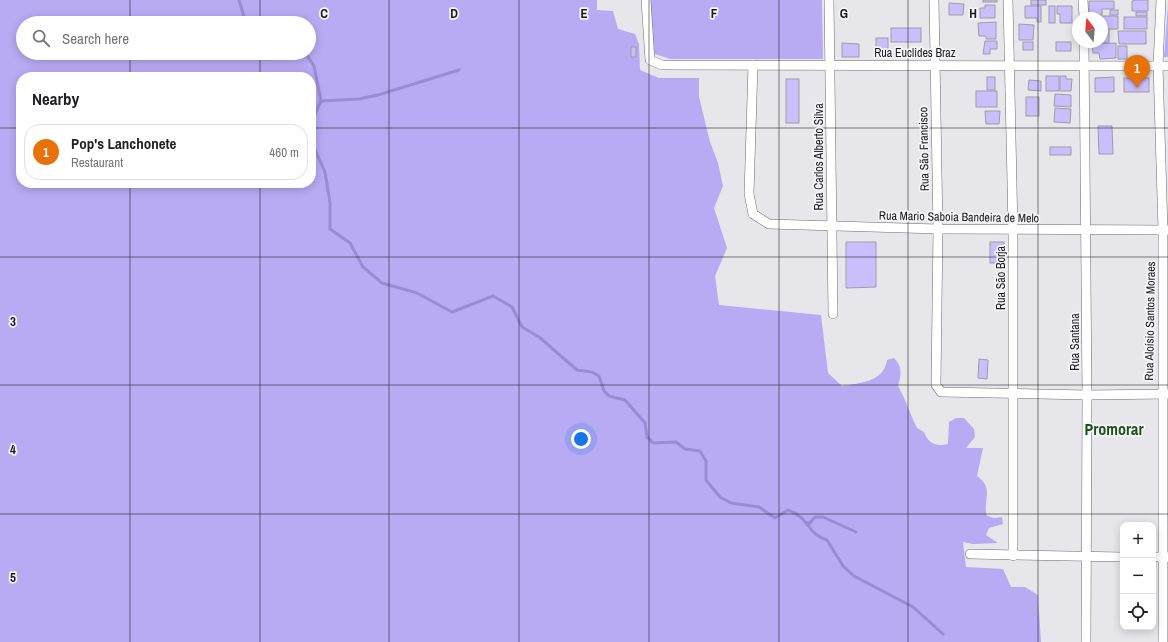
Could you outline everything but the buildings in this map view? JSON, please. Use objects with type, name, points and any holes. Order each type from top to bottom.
[{"type":"street","name":"Rua Euclides Braz","points":[[646,0],[648,51],[650,60],[662,65],[1168,66]]},
{"type":"street","name":"Rua Carlos Alberto Silva","points":[[829,0],[833,314]]},
{"type":"street","name":"Rua São Francisco","points":[[934,0],[938,229],[936,385],[941,392],[1014,394]]},
{"type":"street","name":"Rua São Borja","points":[[1008,0],[1008,65],[1013,230],[1013,556]]},
{"type":"street","points":[[1083,0],[1084,12]]},
{"type":"street","name":"Rua Aloísio Santos Moraes","points":[[1161,0],[1158,66],[1166,230],[1166,557],[1163,642]]},
{"type":"street","name":"Rua Santana","points":[[1084,48],[1088,395],[1086,642]]},
{"type":"street","name":"Rua Mario Saboia Bandeira de Melo","points":[[753,66],[749,194],[753,214],[769,224],[938,229],[1166,230]]},
{"type":"street","points":[[1014,394],[1165,394]]},
{"type":"street","points":[[970,554],[1120,557]]},
{"type":"shaded area","points":[[0,0],[597,0],[597,10],[613,11],[618,29],[635,34],[639,44],[640,70],[659,78],[699,78],[699,97],[723,186],[714,208],[727,248],[715,276],[719,305],[821,315],[828,373],[842,386],[863,382],[876,377],[885,367],[887,360],[894,358],[900,368],[898,386],[917,428],[924,432],[928,439],[933,443],[940,445],[948,444],[949,422],[956,418],[964,418],[974,429],[975,437],[966,448],[983,448],[977,476],[985,485],[987,490],[987,516],[994,518],[1002,517],[1003,524],[989,528],[986,535],[998,543],[973,544],[963,542],[966,567],[1003,569],[1011,587],[1025,587],[1038,595],[1041,642],[0,642]]},
{"type":"shaded area","points":[[649,0],[822,0],[823,59],[670,59],[655,54],[650,39]]},
{"type":"shaded area","points":[[1168,6],[1168,57],[1164,57]]},
{"type":"waterway","points":[[239,0],[244,16]]},
{"type":"waterway","points":[[310,60],[314,66],[315,72]]},
{"type":"waterway","points":[[321,101],[359,99],[378,95],[459,70]]},
{"type":"waterway","points":[[316,76],[321,101],[316,112]]},
{"type":"waterway","points":[[316,152],[325,172],[330,203],[330,229],[350,243],[363,267],[382,283],[417,293],[452,312],[493,296],[512,307],[522,327],[539,337],[577,370],[592,372],[599,376],[604,391],[609,396],[625,400],[645,423],[647,437],[653,443],[676,442],[685,449],[700,451],[706,461],[706,480],[720,497],[731,503],[759,507],[775,518],[788,510],[795,513],[805,521],[816,534],[827,540],[843,566],[854,576],[913,607],[943,634]]},
{"type":"waterway","points":[[806,523],[810,523],[815,517],[823,517],[856,532]]},
{"type":"place","name":"Pop's Lanchonete","points":[[1137,88]]},
{"type":"district","name":"Promorar","points":[[1114,429]]}]
